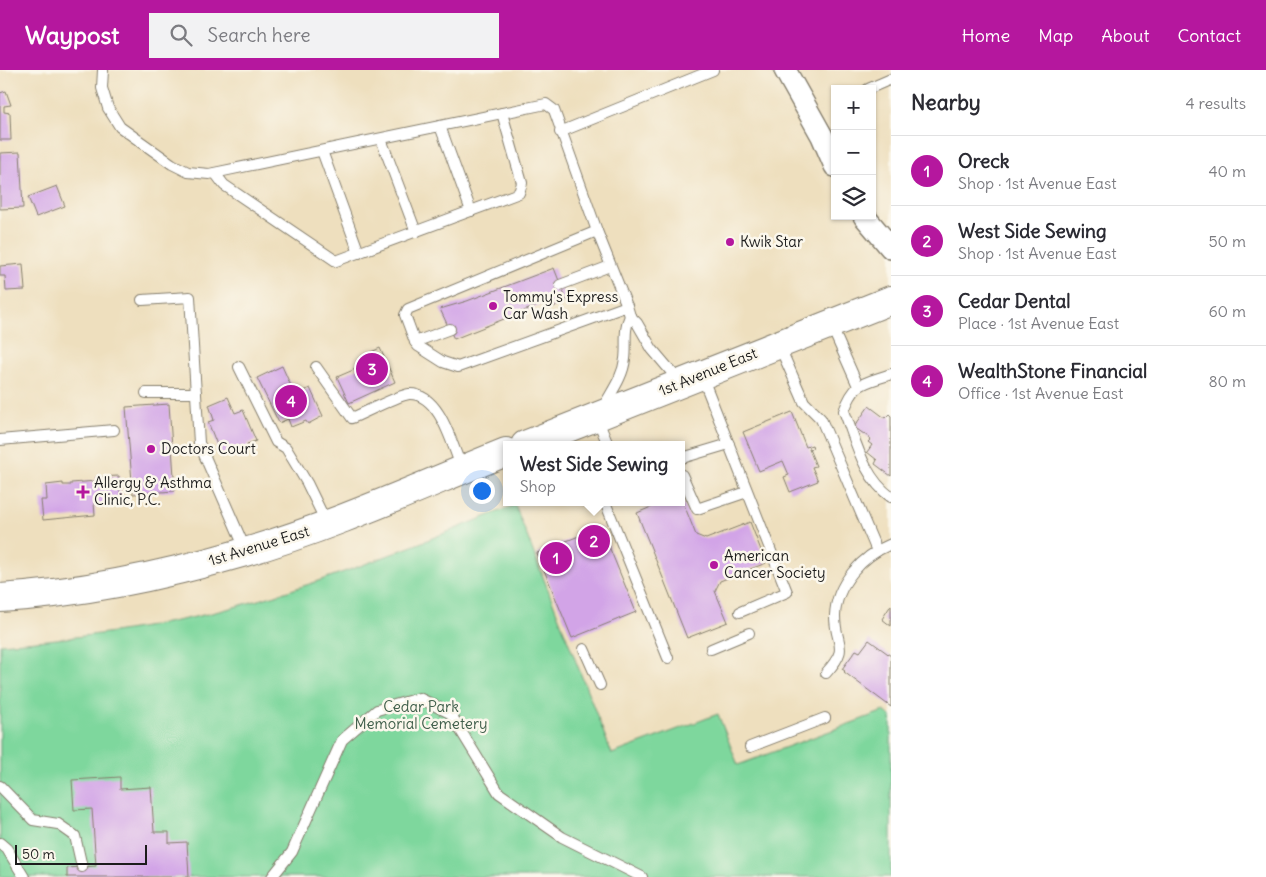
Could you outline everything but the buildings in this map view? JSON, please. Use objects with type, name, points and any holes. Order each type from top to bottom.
[{"type":"main road","name":"1st Avenue East","points":[[534,441],[891,300]]},
{"type":"main road","name":"1st Avenue East","points":[[0,598],[22,597],[107,585],[246,552],[327,524],[503,453]]},
{"type":"street","points":[[785,70],[825,134],[831,153]]},
{"type":"street","points":[[867,220],[891,248]]},
{"type":"lane","points":[[102,70],[102,88],[108,108],[120,127],[172,164],[188,172],[210,174],[546,104],[554,110],[560,132],[630,316],[637,323],[652,349],[691,378],[729,444],[787,592],[740,612]]},
{"type":"lane","points":[[560,132],[713,70]]},
{"type":"lane","points":[[876,86],[891,79]]},
{"type":"lane","points":[[215,173],[224,185],[336,261],[519,193],[522,183],[502,114]]},
{"type":"lane","points":[[440,126],[472,211]]},
{"type":"lane","points":[[381,139],[416,232]]},
{"type":"lane","points":[[322,151],[359,253]]},
{"type":"lane","points":[[597,231],[408,309],[405,315],[415,342],[418,346],[443,362],[458,367],[626,306]]},
{"type":"lane","points":[[560,285],[610,266]]},
{"type":"lane","points":[[142,300],[190,297],[199,443],[246,552]]},
{"type":"lane","points":[[607,441],[600,415],[616,388],[625,359],[626,324],[630,316]]},
{"type":"lane","points":[[831,324],[858,386]]},
{"type":"lane","points":[[415,342],[450,329]]},
{"type":"lane","points":[[779,344],[804,402],[821,419],[877,551]]},
{"type":"lane","points":[[239,367],[276,442],[286,448],[307,483],[327,524]]},
{"type":"lane","points":[[316,367],[352,418],[408,394],[418,395],[430,400],[438,410],[462,470]]},
{"type":"lane","points":[[891,374],[858,386],[852,391],[844,411],[868,473],[880,489],[891,497]]},
{"type":"lane","points":[[146,393],[196,393]]},
{"type":"lane","points":[[0,440],[114,430]]},
{"type":"lane","points":[[685,457],[729,444]]},
{"type":"lane","points":[[685,482],[697,509],[748,492]]},
{"type":"lane","points":[[607,506],[668,658]]},
{"type":"lane","points":[[826,673],[835,663],[841,649],[835,617],[838,596],[847,578],[877,551],[891,544]]},
{"type":"lane","points":[[711,649],[749,633]]},
{"type":"lane","points":[[584,649],[600,685]]},
{"type":"lane","points":[[272,877],[292,852],[342,740],[377,710],[419,698],[450,713],[499,793],[562,837],[642,877]]},
{"type":"lane","points":[[750,747],[825,718]]},
{"type":"lane","points":[[0,786],[32,820],[58,824],[75,836],[82,867]]},
{"type":"lane","points":[[0,843],[7,849],[24,877]]},
{"type":"green space","name":"Cedar Park Memorial Cemetery","points":[[515,506],[612,754],[718,714],[738,765],[884,711],[891,716],[891,877],[0,877],[0,644],[120,631],[209,614],[309,584]]},
{"type":"place","name":"Kwik Star","points":[[730,242]]},
{"type":"place","name":"Tommy's Express Car Wash","points":[[493,306]]},
{"type":"place","name":"Cedar Dental","points":[[372,369]]},
{"type":"place","name":"WealthStone Financial","points":[[291,401]]},
{"type":"place","name":"Doctors Court","points":[[151,449]]},
{"type":"place","name":"Allergy & Asthma Clinic, P.C.","points":[[83,492]]},
{"type":"place","name":"West Side Sewing","points":[[594,541]]},
{"type":"place","name":"Oreck","points":[[556,558]]},
{"type":"place","name":"American Cancer Society","points":[[714,565]]}]
